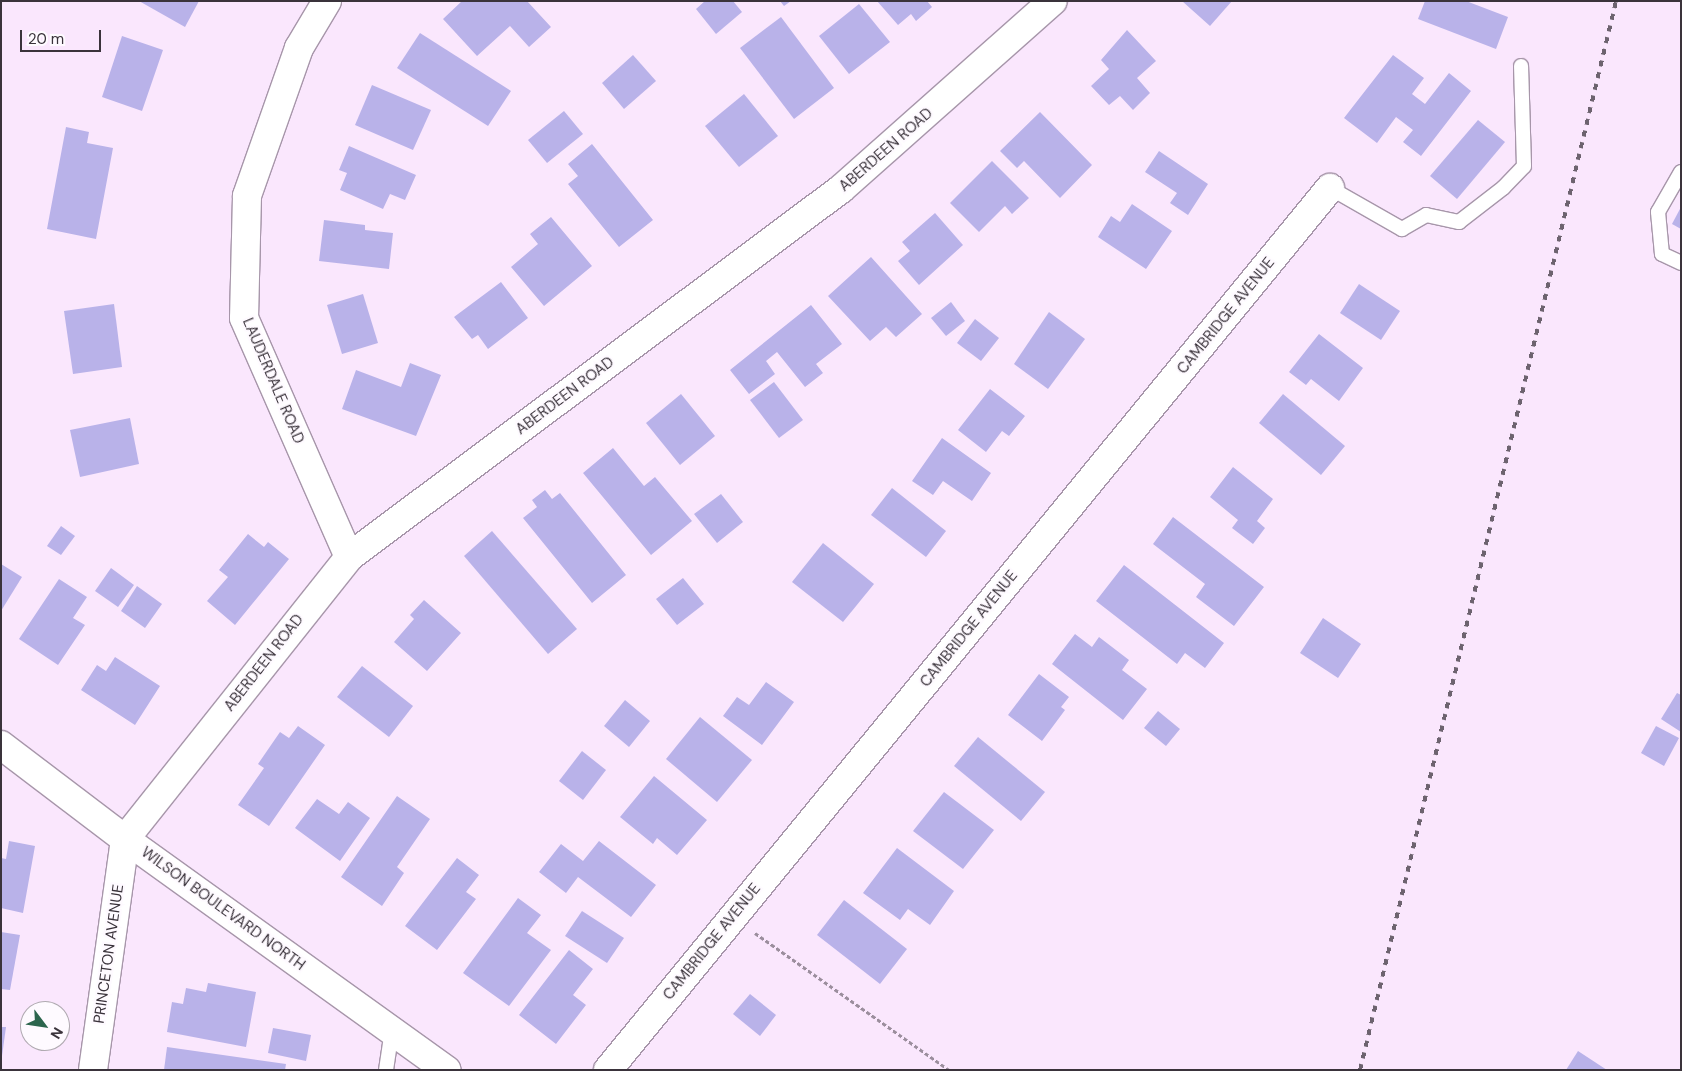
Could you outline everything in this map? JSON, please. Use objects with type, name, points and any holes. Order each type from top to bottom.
[{"type":"street","name":"LAUDERDALE ROAD","points":[[327,1],[299,48],[247,196],[244,318],[349,557]]},
{"type":"street","name":"ABERDEEN ROAD","points":[[125,839],[349,557],[842,190],[1053,1]]},
{"type":"street","name":"CAMBRIDGE AVENUE","points":[[608,1070],[1330,188]]},
{"type":"street","name":"WILSON BOULEVARD NORTH","points":[[1,745],[125,839],[447,1070]]},
{"type":"street","name":"PRINCETON AVENUE","points":[[93,1070],[125,839]]},
{"type":"lane","points":[[1330,188],[1402,228],[1426,215],[1459,222],[1503,188],[1524,166],[1521,66]]},
{"type":"lane","points":[[1681,172],[1658,212],[1662,254],[1681,263]]},
{"type":"lane","points":[[386,1070],[392,1030]]},
{"type":"path","points":[[732,917],[949,1070]]},
{"type":"building","points":[[139,1],[199,1],[185,27]]},
{"type":"building","points":[[462,1],[527,1],[551,27],[529,47],[510,26],[477,56],[443,19]]},
{"type":"building","points":[[705,1],[733,1],[742,12],[716,34],[696,9]]},
{"type":"building","points":[[780,1],[791,1],[784,6]]},
{"type":"building","points":[[877,1],[927,1],[932,7],[916,21],[911,14],[898,25]]},
{"type":"building","points":[[1182,1],[1232,1],[1210,26]]},
{"type":"building","points":[[1425,1],[1466,1],[1508,17],[1496,49],[1418,19]]},
{"type":"building","points":[[859,4],[890,42],[849,74],[819,36]]},
{"type":"building","points":[[781,17],[834,88],[794,119],[740,48]]},
{"type":"building","points":[[1127,30],[1156,61],[1137,78],[1150,93],[1133,110],[1120,96],[1109,105],[1091,86],[1109,69],[1101,60]]},
{"type":"building","points":[[420,33],[511,91],[488,126],[397,68]]},
{"type":"building","points":[[122,36],[163,50],[142,111],[102,97]]},
{"type":"building","points":[[633,55],[656,81],[624,109],[602,83]]},
{"type":"building","points":[[1393,55],[1424,78],[1412,94],[1425,104],[1449,73],[1471,91],[1421,156],[1403,142],[1413,130],[1396,117],[1377,143],[1344,118]]},
{"type":"building","points":[[372,85],[431,110],[413,150],[355,125]]},
{"type":"building","points":[[744,94],[778,136],[739,167],[705,126]]},
{"type":"building","points":[[564,111],[583,134],[547,163],[528,140]]},
{"type":"building","points":[[1040,112],[1092,165],[1060,198],[1024,161],[1017,168],[1000,151]]},
{"type":"building","points":[[1478,120],[1505,142],[1457,199],[1430,176]]},
{"type":"building","points":[[66,127],[89,132],[87,143],[113,148],[96,239],[47,229]]},
{"type":"building","points":[[592,144],[653,220],[619,247],[568,184],[578,176],[568,164]]},
{"type":"building","points":[[349,146],[416,175],[405,200],[390,194],[383,209],[340,190],[347,173],[339,170]]},
{"type":"building","points":[[1159,151],[1208,184],[1188,215],[1170,203],[1177,193],[1145,172]]},
{"type":"building","points":[[992,161],[1029,198],[1012,214],[1005,206],[979,232],[950,203]]},
{"type":"building","points":[[1132,204],[1172,231],[1146,269],[1098,237],[1111,216],[1120,222]]},
{"type":"building","points":[[1681,207],[1681,229],[1672,224]]},
{"type":"building","points":[[935,213],[963,245],[919,285],[898,261],[910,251],[902,242]]},
{"type":"building","points":[[551,217],[592,266],[544,306],[511,267],[538,244],[530,234]]},
{"type":"building","points":[[324,220],[365,225],[365,230],[393,233],[389,269],[319,261]]},
{"type":"building","points":[[871,257],[922,314],[896,337],[886,327],[870,341],[828,296]]},
{"type":"building","points":[[501,282],[528,318],[488,349],[478,335],[472,339],[454,317]]},
{"type":"building","points":[[1359,284],[1400,311],[1381,340],[1340,313]]},
{"type":"building","points":[[363,294],[378,343],[342,354],[327,305]]},
{"type":"building","points":[[951,302],[965,321],[946,336],[931,318]]},
{"type":"building","points":[[114,304],[122,367],[73,374],[64,311]]},
{"type":"building","points":[[811,305],[842,344],[816,364],[823,373],[805,387],[777,352],[766,361],[775,374],[749,394],[730,370]]},
{"type":"building","points":[[1049,312],[1085,339],[1048,389],[1014,364]]},
{"type":"building","points":[[975,319],[999,338],[981,361],[957,343]]},
{"type":"building","points":[[1319,334],[1363,368],[1339,401],[1311,379],[1306,385],[1289,372]]},
{"type":"building","points":[[410,363],[441,375],[416,436],[342,409],[356,370],[401,387]]},
{"type":"building","points":[[774,382],[803,420],[779,438],[750,400]]},
{"type":"building","points":[[990,389],[1025,416],[1009,436],[1002,431],[986,452],[958,430]]},
{"type":"building","points":[[681,394],[715,436],[680,465],[646,423]]},
{"type":"building","points":[[1283,394],[1345,446],[1321,475],[1259,423]]},
{"type":"building","points":[[130,418],[139,464],[80,477],[70,430]]},
{"type":"building","points":[[942,438],[991,473],[972,501],[943,481],[933,495],[912,481]]},
{"type":"building","points":[[613,448],[644,486],[655,477],[692,521],[651,555],[583,473]]},
{"type":"building","points":[[1233,467],[1273,499],[1257,521],[1265,528],[1253,544],[1232,528],[1238,520],[1210,497]]},
{"type":"building","points":[[892,488],[946,531],[926,557],[871,515]]},
{"type":"building","points":[[545,490],[552,499],[560,493],[626,575],[592,603],[523,518],[537,507],[532,500]]},
{"type":"building","points":[[721,494],[743,522],[717,543],[694,514]]},
{"type":"building","points":[[1173,517],[1264,587],[1234,626],[1196,597],[1205,584],[1153,544]]},
{"type":"building","points":[[61,526],[75,536],[61,555],[47,546]]},
{"type":"building","points":[[492,531],[577,629],[548,654],[464,556]]},
{"type":"building","points":[[248,534],[264,547],[268,542],[289,559],[235,625],[207,601],[228,577],[219,570]]},
{"type":"building","points":[[823,543],[874,584],[843,622],[792,582]]},
{"type":"building","points":[[1,564],[22,577],[1,611]]},
{"type":"building","points":[[1124,565],[1224,643],[1205,668],[1185,653],[1177,664],[1096,601]]},
{"type":"building","points":[[111,568],[134,585],[118,607],[95,591]]},
{"type":"building","points":[[683,578],[704,604],[677,625],[656,599]]},
{"type":"building","points":[[59,579],[87,597],[73,618],[85,625],[58,665],[19,639]]},
{"type":"building","points":[[137,586],[162,604],[145,628],[121,611]]},
{"type":"building","points":[[424,600],[461,633],[427,671],[394,642],[414,619],[410,615]]},
{"type":"building","points":[[1323,618],[1361,644],[1338,678],[1300,653]]},
{"type":"building","points":[[1075,634],[1092,647],[1099,637],[1129,660],[1122,670],[1147,689],[1123,720],[1052,664]]},
{"type":"building","points":[[115,657],[160,686],[135,725],[81,690],[97,665],[106,671]]},
{"type":"building","points":[[362,666],[413,706],[389,737],[337,697]]},
{"type":"building","points":[[1039,674],[1069,697],[1061,707],[1065,710],[1042,741],[1008,715]]},
{"type":"building","points":[[766,682],[794,702],[762,745],[723,716],[737,697],[749,705]]},
{"type":"building","points":[[1677,693],[1681,695],[1681,732],[1661,719]]},
{"type":"building","points":[[625,700],[650,721],[629,747],[604,726]]},
{"type":"building","points":[[1158,711],[1180,729],[1166,746],[1144,728]]},
{"type":"building","points":[[700,717],[752,760],[717,802],[666,759]]},
{"type":"building","points":[[298,726],[325,745],[269,826],[238,805],[264,768],[258,764],[280,732],[289,738]]},
{"type":"building","points":[[1656,726],[1679,738],[1664,766],[1641,753]]},
{"type":"building","points":[[978,737],[1045,792],[1021,821],[954,766]]},
{"type":"building","points":[[582,751],[606,770],[583,800],[559,781]]},
{"type":"building","points":[[654,776],[707,820],[677,855],[657,838],[653,844],[620,817]]},
{"type":"building","points":[[944,792],[994,830],[963,869],[913,831]]},
{"type":"building","points":[[397,796],[430,819],[397,867],[404,873],[382,906],[341,877]]},
{"type":"building","points":[[317,799],[339,814],[348,802],[370,818],[340,861],[295,828]]},
{"type":"building","points":[[9,841],[35,846],[23,913],[1,908],[1,858],[6,859]]},
{"type":"building","points":[[599,841],[656,885],[631,917],[578,877],[566,893],[539,872],[561,844],[583,861]]},
{"type":"building","points":[[897,848],[954,891],[930,925],[908,909],[900,920],[863,893]]},
{"type":"building","points":[[457,858],[479,875],[466,892],[476,899],[437,950],[405,926]]},
{"type":"building","points":[[518,898],[541,915],[527,933],[551,950],[509,1006],[463,973]]},
{"type":"building","points":[[844,900],[907,949],[880,984],[817,935]]},
{"type":"building","points":[[582,911],[624,938],[607,963],[565,936]]},
{"type":"building","points":[[1,932],[20,935],[10,990],[1,989]]},
{"type":"building","points":[[569,950],[593,969],[573,995],[586,1005],[556,1044],[519,1015]]},
{"type":"building","points":[[208,983],[256,992],[246,1047],[167,1032],[172,1002],[183,1004],[186,988],[206,992]]},
{"type":"building","points":[[750,994],[776,1015],[760,1036],[733,1014]]},
{"type":"building","points":[[1,1027],[6,1027],[2,1056],[1,1056]]},
{"type":"building","points":[[273,1028],[311,1035],[306,1061],[268,1053]]},
{"type":"building","points":[[167,1047],[286,1064],[285,1070],[164,1070]]},
{"type":"building","points":[[1578,1051],[1607,1070],[1566,1070]]},
{"type":"railway","points":[[1360,1070],[1616,1]]}]
